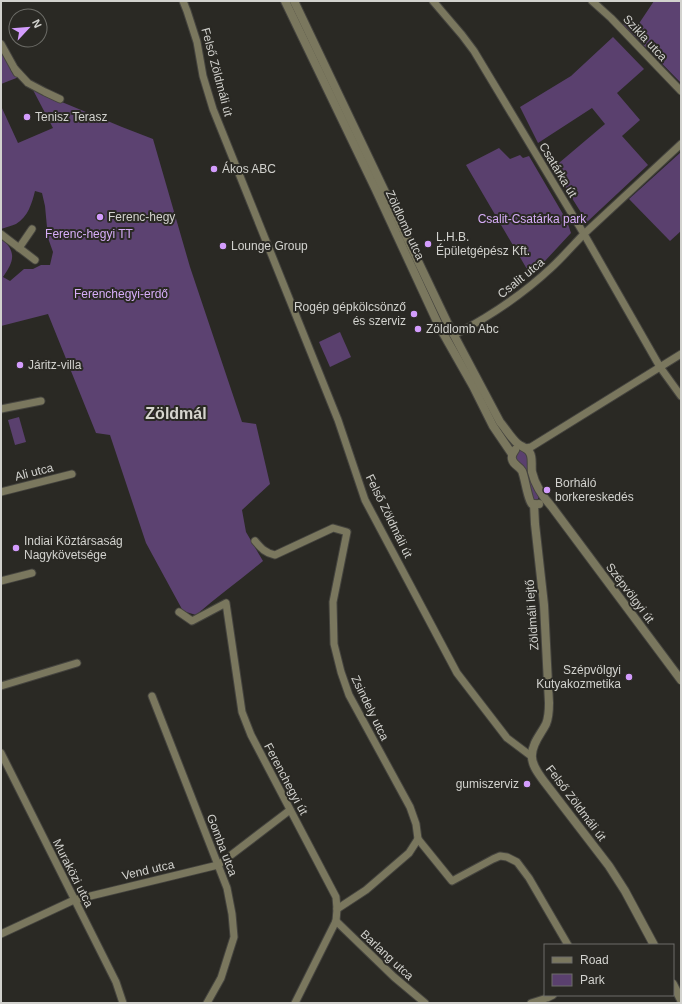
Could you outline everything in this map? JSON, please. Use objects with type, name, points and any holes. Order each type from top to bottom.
[{"type":"street","name":"Felső Zöldmáli út","points":[[184,1],[197,42],[203,76],[213,110],[335,413],[365,500],[457,673],[507,738],[531,756],[535,767],[543,780],[609,866],[625,891],[653,944]]},
{"type":"street","name":"Zöldlomb utca","points":[[285,1],[439,326],[450,337],[500,422],[517,443],[524,448]]},
{"type":"street","name":"Zöldlomb utca","points":[[294,1],[447,322],[450,337],[473,386],[493,426],[512,454]]},
{"type":"street","name":"Csatárka út","points":[[433,1],[474,51],[584,234],[660,367],[681,396]]},
{"type":"street","name":"Szikla utca","points":[[592,1],[611,18],[681,92]]},
{"type":"street","points":[[1,44],[19,77]]},
{"type":"street","points":[[15,69],[28,83],[60,99]]},
{"type":"street","name":"Csalit utca","points":[[450,337],[476,324],[508,304],[533,284],[584,234],[681,144]]},
{"type":"street","points":[[19,248],[32,229]]},
{"type":"street","points":[[1,234],[35,260]]},
{"type":"street","points":[[512,454],[516,449],[531,447],[681,354]]},
{"type":"street","points":[[1,409],[42,401]]},
{"type":"street","points":[[532,456],[532,450],[541,441]]},
{"type":"street","points":[[524,448],[528,450],[532,456]]},
{"type":"street","name":"Szépvölgyi út","points":[[512,454],[514,463],[522,471],[529,500],[532,503],[539,502]]},
{"type":"street","name":"Szépvölgyi út","points":[[532,456],[532,473],[537,485],[539,502],[561,520],[681,679]]},
{"type":"street","name":"Ali utca","points":[[1,492],[72,474]]},
{"type":"street","name":"Zöldmáli lejtő","points":[[531,756],[533,748],[546,723],[549,713],[544,605],[535,517],[539,502]]},
{"type":"street","name":"Zsindely utca","points":[[255,541],[264,551],[275,555],[333,528],[347,532],[333,602],[334,644],[349,695],[410,807],[416,824],[418,839],[452,881],[500,856],[507,857],[517,862],[529,878],[567,944]]},
{"type":"street","points":[[1,581],[32,573]]},
{"type":"street","name":"Ferenchegyi út","points":[[179,612],[192,621],[226,603],[242,712],[251,736],[336,897],[338,909],[336,921],[295,1003]]},
{"type":"street","points":[[1,686],[77,663]]},
{"type":"street","name":"Gomba utca","points":[[152,696],[227,888],[232,914],[234,937],[221,978],[207,1003]]},
{"type":"street","name":"Muraközi utca","points":[[2,758],[116,982],[123,1003]]},
{"type":"street","name":"Vend utca","points":[[1,934],[74,900],[218,865],[290,810]]},
{"type":"street","points":[[338,909],[366,890],[408,853],[418,839]]},
{"type":"street","name":"Barlang utca","points":[[336,921],[394,977],[425,1003]]},
{"type":"street","points":[[674,986],[681,1000]]},
{"type":"street","points":[[531,1003],[551,996]]},
{"type":"green space","points":[[654,1],[681,1],[681,83],[623,24],[631,18],[638,25]]},
{"type":"green space","points":[[613,37],[644,69],[617,93],[640,120],[622,136],[648,165],[587,222],[553,168],[605,124],[592,108],[538,143],[520,107],[571,76]]},
{"type":"green space","points":[[1,44],[19,77],[1,84]]},
{"type":"green space","name":"Ferenchegyi-erdő","points":[[33,90],[153,139],[190,267],[242,422],[256,424],[270,484],[242,510],[246,532],[263,561],[196,615],[183,611],[146,543],[110,435],[96,433],[48,314],[1,326],[1,238],[12,252],[10,266],[3,277],[10,281],[24,269],[33,269],[41,265],[50,265],[53,252],[48,238],[45,206],[42,193],[35,191],[29,209],[24,218],[14,225],[1,229],[1,106],[18,143],[53,128]]},
{"type":"green space","name":"Csalit-Csatárka park","points":[[499,148],[510,159],[520,155],[523,158],[529,156],[567,221],[571,233],[531,276],[466,165]]},
{"type":"green space","points":[[681,152],[681,231],[670,241],[629,199]]},
{"type":"green space","points":[[340,332],[351,357],[330,367],[319,342]]},
{"type":"green space","points":[[19,417],[26,442],[15,445],[8,420]]},
{"type":"green space","points":[[523,450],[528,453],[539,496],[536,500],[532,500],[514,456],[518,451]]},
{"type":"place","name":"Tenisz Terasz","points":[[27,117]]},
{"type":"place","name":"Ákos ABC","points":[[214,169]]},
{"type":"place","name":"Ferenc-hegy","points":[[100,217]]},
{"type":"place","name":"L.H.B. Épületgépész Kft.","points":[[428,244]]},
{"type":"place","name":"Lounge Group","points":[[223,246]]},
{"type":"place","name":"Rogép gépkölcsönző és szerviz","points":[[414,314]]},
{"type":"place","name":"Zöldlomb Abc","points":[[418,329]]},
{"type":"place","name":"Járitz-villa","points":[[20,365]]},
{"type":"place","name":"Borháló borkereskedés","points":[[547,490]]},
{"type":"place","name":"Indiai Köztársaság Nagykövetsége","points":[[16,548]]},
{"type":"place","name":"Szépvölgyi Kutyakozmetika","points":[[629,677]]},
{"type":"place","name":"gumiszerviz","points":[[527,784]]},
{"type":"district","name":"Zöldmál","points":[[176,413]]},
{"type":"park label","name":"Ferenc-hegyi TT","points":[[89,234]]}]
